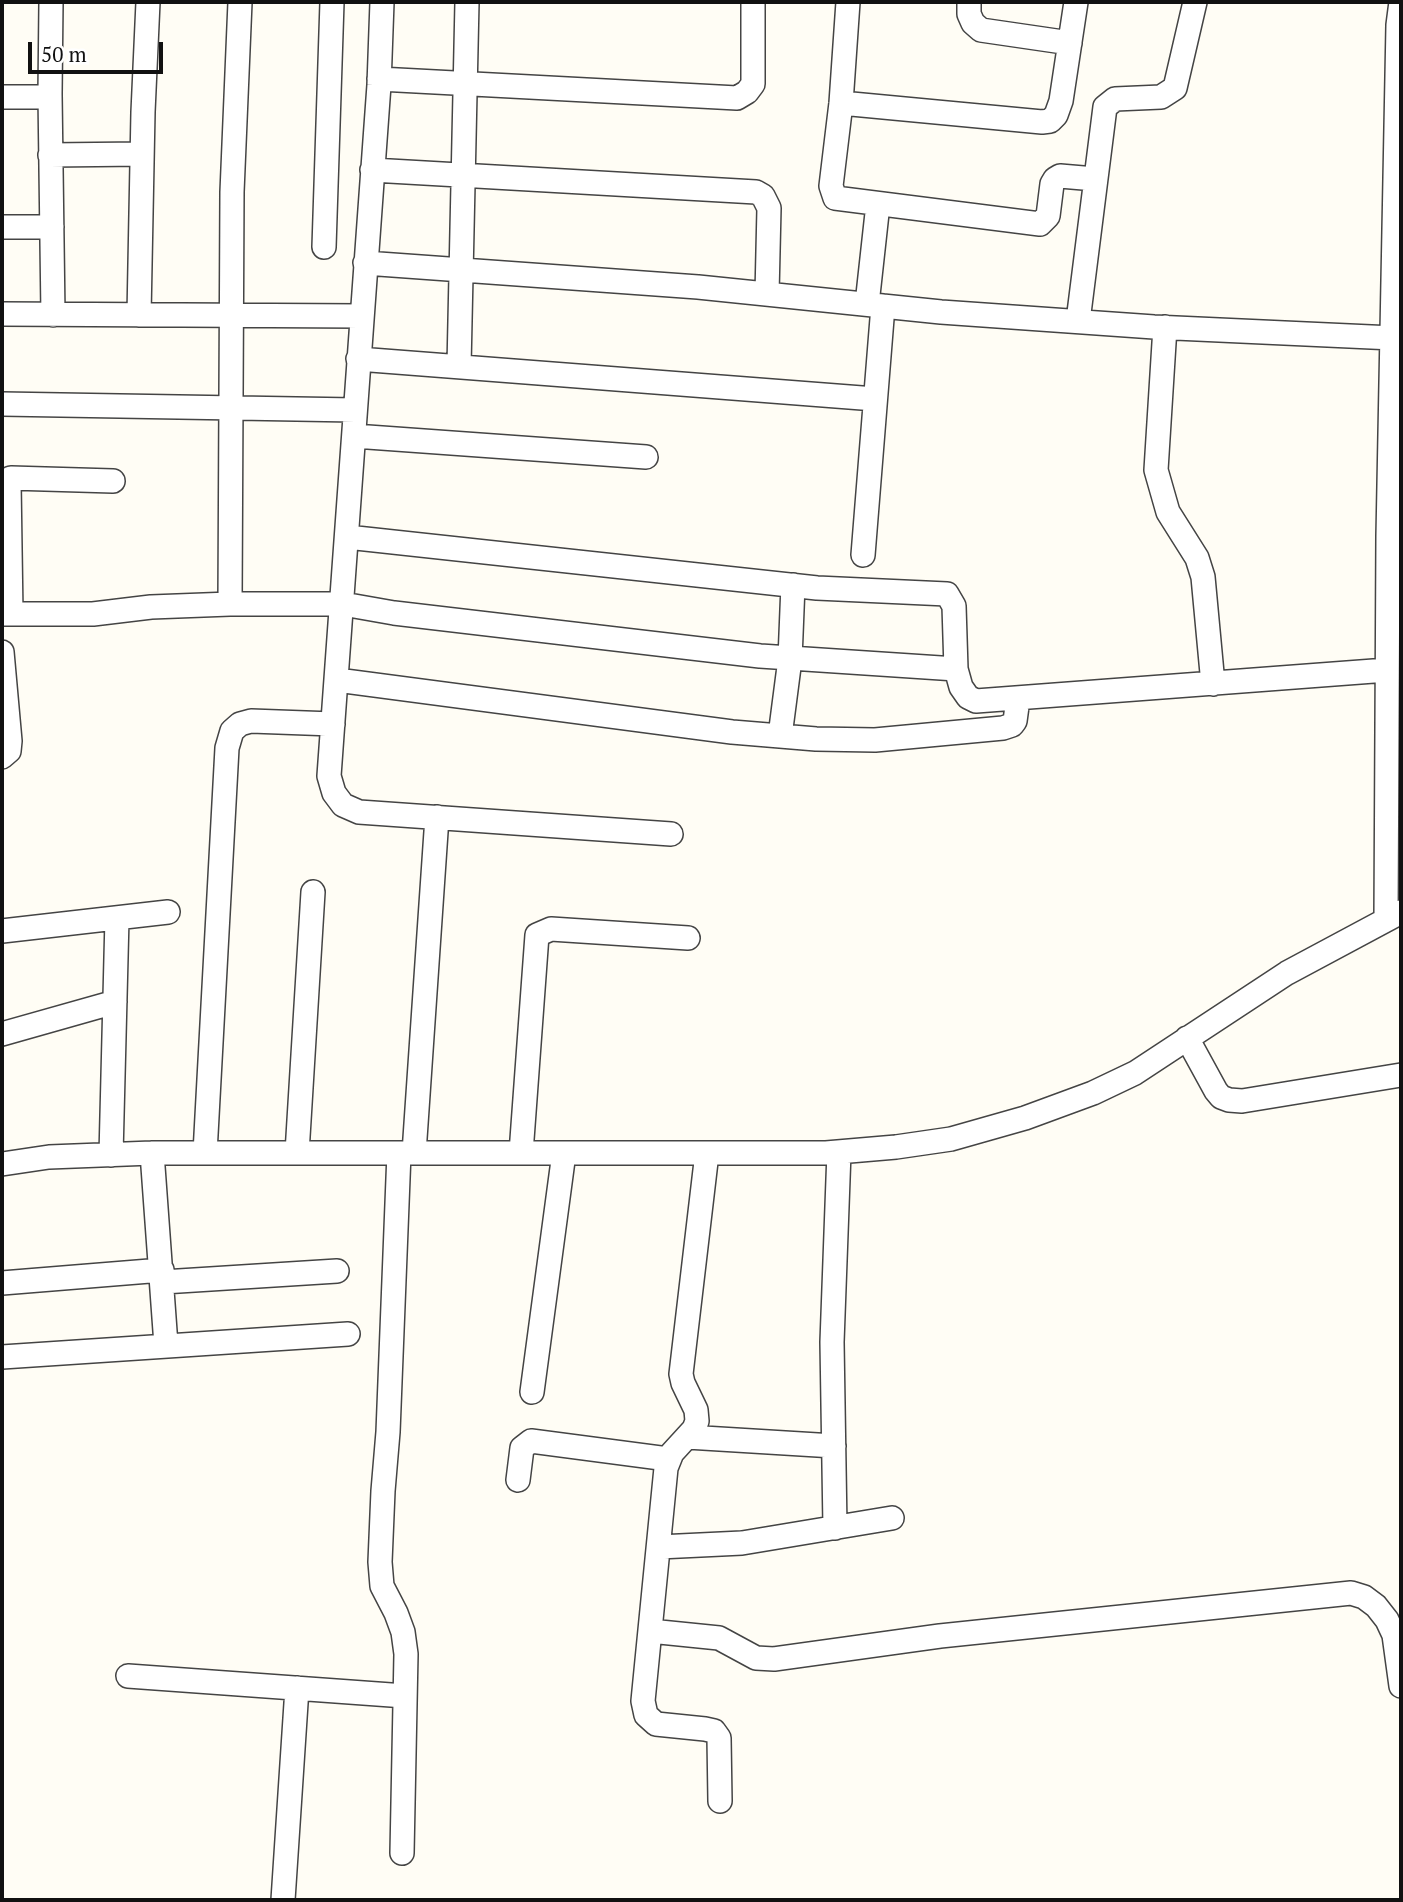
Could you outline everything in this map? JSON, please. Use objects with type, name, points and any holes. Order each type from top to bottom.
[{"type":"street","points":[[51,2],[53,315]]},
{"type":"street","points":[[139,315],[148,2]]},
{"type":"street","points":[[230,604],[232,192],[240,2]]},
{"type":"street","points":[[324,247],[332,2]]},
{"type":"street","points":[[382,2],[379,79],[329,776],[334,793],[343,805],[359,812],[671,834]]},
{"type":"street","points":[[459,366],[467,2]]},
{"type":"street","points":[[379,79],[737,98],[753,84],[753,2]]},
{"type":"street","points":[[848,2],[841,103],[831,186],[833,194],[839,199],[1040,224],[1048,216],[1055,179],[1060,176],[1096,179]]},
{"type":"street","points":[[969,2],[969,14],[973,23],[981,30],[1070,43]]},
{"type":"street","points":[[841,103],[1050,121],[1056,115],[1061,100],[1076,2]]},
{"type":"street","points":[[1078,321],[1105,107],[1115,99],[1161,97],[1175,88],[1195,2]]},
{"type":"street","points":[[2,1164],[49,1157],[152,1153],[839,1152],[951,1139],[1025,1118],[1093,1093],[1135,1073],[1287,973],[1394,916],[1387,670],[1400,2]]},
{"type":"street","points":[[2,97],[50,97]]},
{"type":"street","points":[[50,155],[142,154]]},
{"type":"street","points":[[372,170],[756,192],[763,196],[769,208],[767,294]]},
{"type":"street","points":[[863,555],[875,399],[878,204]]},
{"type":"street","points":[[2,227],[52,226]]},
{"type":"street","points":[[365,263],[1078,321],[1393,338]]},
{"type":"street","points":[[2,314],[361,316]]},
{"type":"street","points":[[1165,327],[1156,470],[1168,512],[1197,558],[1203,577],[1213,684]]},
{"type":"street","points":[[358,359],[875,399]]},
{"type":"street","points":[[2,404],[355,410]]},
{"type":"street","points":[[354,436],[646,457]]},
{"type":"street","points":[[113,481],[11,478],[6,614],[93,614],[151,607],[230,604],[343,604],[394,613],[790,659],[956,669]]},
{"type":"street","points":[[346,537],[793,585],[947,594],[954,606],[956,669],[961,687],[976,701],[1387,670]]},
{"type":"street","points":[[780,736],[790,659],[793,585]]},
{"type":"street","points":[[2,652],[10,741],[9,751],[2,757]]},
{"type":"street","points":[[337,680],[554,710],[816,740],[875,740],[1003,728],[1012,726],[1016,721],[1018,699]]},
{"type":"street","points":[[205,1153],[225,775],[227,748],[232,731],[240,724],[251,721],[333,724]]},
{"type":"street","points":[[402,1853],[406,1654],[403,1632],[382,1586],[380,1562],[407,1153],[438,817]]},
{"type":"street","points":[[297,1153],[313,892]]},
{"type":"street","points":[[2,931],[168,912]]},
{"type":"street","points":[[111,1155],[117,918]]},
{"type":"street","points":[[521,1153],[537,935],[551,929],[688,938]]},
{"type":"street","points":[[2,1034],[115,1002]]},
{"type":"street","points":[[1187,1038],[1216,1091],[1229,1100],[1242,1101],[1401,1075]]},
{"type":"street","points":[[835,1528],[832,1342],[839,1152]]},
{"type":"street","points":[[152,1153],[166,1345]]},
{"type":"street","points":[[532,1392],[564,1153]]},
{"type":"street","points":[[707,1153],[681,1374],[697,1416],[694,1429],[668,1459],[643,1701],[646,1715],[656,1724],[714,1731],[720,1745],[720,1801]]},
{"type":"street","points":[[2,1283],[337,1271]]},
{"type":"street","points":[[2,1357],[348,1334]]},
{"type":"street","points":[[687,1437],[834,1446]]},
{"type":"street","points":[[518,1480],[522,1448],[531,1441],[668,1459]]},
{"type":"street","points":[[659,1547],[742,1543],[892,1518]]},
{"type":"street","points":[[650,1631],[719,1638],[756,1658],[774,1659],[940,1636],[1351,1593],[1364,1597],[1376,1606],[1398,1635],[1401,1686]]},
{"type":"street","points":[[128,1676],[405,1696]]},
{"type":"street","points":[[283,1900],[297,1688]]}]
